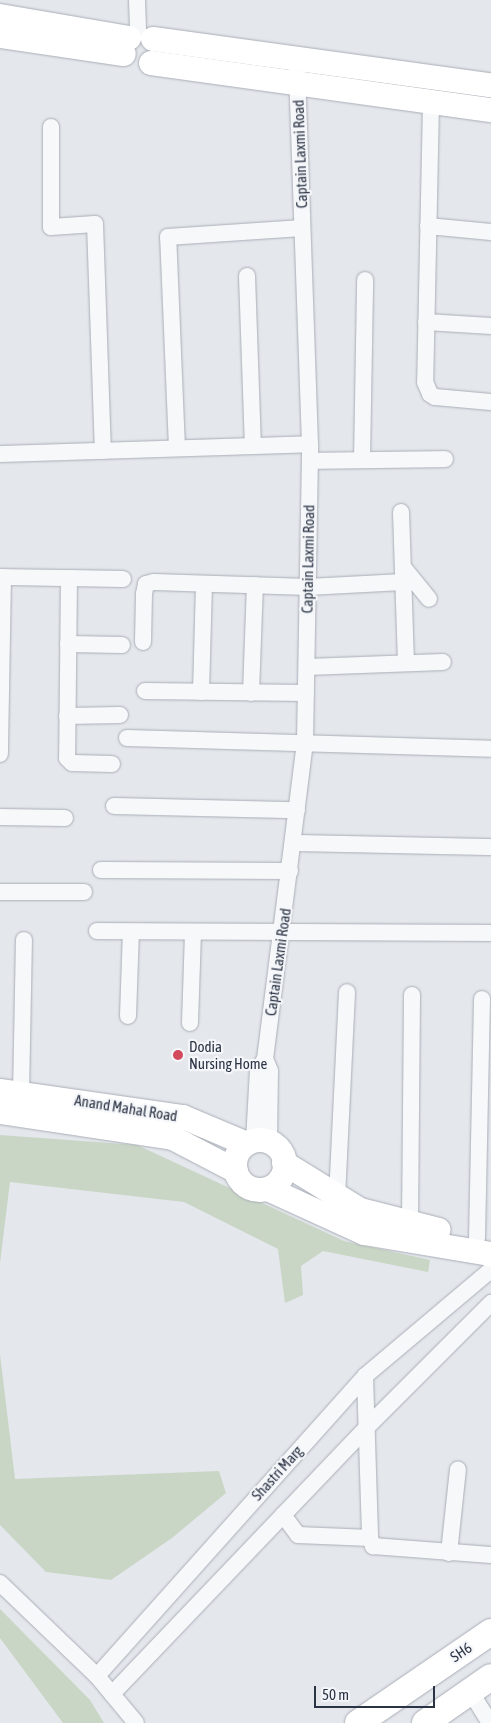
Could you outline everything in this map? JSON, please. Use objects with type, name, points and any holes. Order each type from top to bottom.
[{"type":"main road","points":[[0,16],[136,41],[158,49],[151,64],[297,86],[491,110]]},
{"type":"main road","points":[[0,36],[136,41],[296,56],[491,86]]},
{"type":"main road","name":"Anand Mahal Road","points":[[11,1092],[183,1117],[257,1142]]},
{"type":"main road","name":"Anand Mahal Road","points":[[0,1112],[173,1138],[236,1172]]},
{"type":"main road","points":[[257,1142],[278,1148],[284,1163],[360,1210],[410,1225],[488,1244],[364,1233],[268,1189],[252,1189],[244,1185],[236,1172],[237,1155],[257,1142]]},
{"type":"main road","points":[[268,1189],[280,1179],[284,1163]]},
{"type":"main road","name":"SH6","points":[[358,1723],[491,1632]]},
{"type":"main road","points":[[424,1723],[491,1677]]},
{"type":"street","points":[[136,41],[137,0]]},
{"type":"street","name":"Captain Laxmi Road","points":[[257,1142],[258,1070],[265,1059],[306,742],[310,444],[296,56]]},
{"type":"street","points":[[431,104],[425,382],[430,394],[491,402]]},
{"type":"street","points":[[51,127],[51,227],[95,224],[103,451]]},
{"type":"street","points":[[428,226],[491,232]]},
{"type":"street","points":[[177,448],[168,236],[302,228]]},
{"type":"street","points":[[247,276],[253,446]]},
{"type":"street","points":[[362,460],[364,280]]},
{"type":"street","points":[[426,322],[491,326]]},
{"type":"street","points":[[0,454],[310,444]]},
{"type":"street","points":[[310,461],[445,459]]},
{"type":"street","points":[[401,512],[406,663]]},
{"type":"street","points":[[143,642],[146,584],[308,587],[403,574]]},
{"type":"street","points":[[403,574],[428,599]]},
{"type":"street","points":[[0,754],[1,577],[124,579]]},
{"type":"street","points":[[69,578],[67,716],[69,762],[112,764]]},
{"type":"street","points":[[201,692],[204,584]]},
{"type":"street","points":[[251,693],[255,585]]},
{"type":"street","points":[[68,644],[122,645]]},
{"type":"street","points":[[307,667],[443,662]]},
{"type":"street","points":[[145,691],[306,694]]},
{"type":"street","points":[[67,716],[120,715]]},
{"type":"street","points":[[127,738],[491,749]]},
{"type":"street","points":[[114,806],[297,810]]},
{"type":"street","points":[[0,817],[65,818]]},
{"type":"street","points":[[293,843],[491,847]]},
{"type":"street","points":[[101,870],[290,871]]},
{"type":"street","points":[[0,892],[84,892]]},
{"type":"street","points":[[97,931],[282,934],[491,933]]},
{"type":"street","points":[[128,1016],[131,932]]},
{"type":"street","points":[[190,1022],[193,933]]},
{"type":"street","points":[[11,1092],[24,940]]},
{"type":"street","points":[[337,1197],[347,992]]},
{"type":"street","points":[[410,1225],[412,995]]},
{"type":"street","points":[[482,999],[488,1244]]},
{"type":"street","name":"Shastri Marg","points":[[97,1676],[365,1376],[491,1270]]},
{"type":"street","points":[[112,1694],[366,1428],[491,1303]]},
{"type":"street","points":[[365,1376],[370,1538],[373,1546],[381,1549],[491,1555]]},
{"type":"street","points":[[449,1553],[458,1469]]},
{"type":"street","points":[[283,1515],[298,1535],[370,1538]]},
{"type":"street","points":[[0,1584],[97,1676],[136,1723]]},
{"type":"street","points":[[470,1691],[486,1719]]},
{"type":"green space","points":[[0,1135],[137,1145],[344,1241],[430,1260],[428,1272],[323,1251],[301,1266],[303,1295],[285,1303],[278,1249],[184,1202],[10,1182],[0,1263]]},
{"type":"green space","points":[[0,1354],[15,1479],[219,1471],[226,1493],[172,1538],[111,1580],[46,1572],[0,1525]]},
{"type":"green space","points":[[0,1609],[90,1700],[104,1723],[63,1723],[0,1638]]},
{"type":"place","name":"Dodia Nursing Home","points":[[178,1055]]}]
